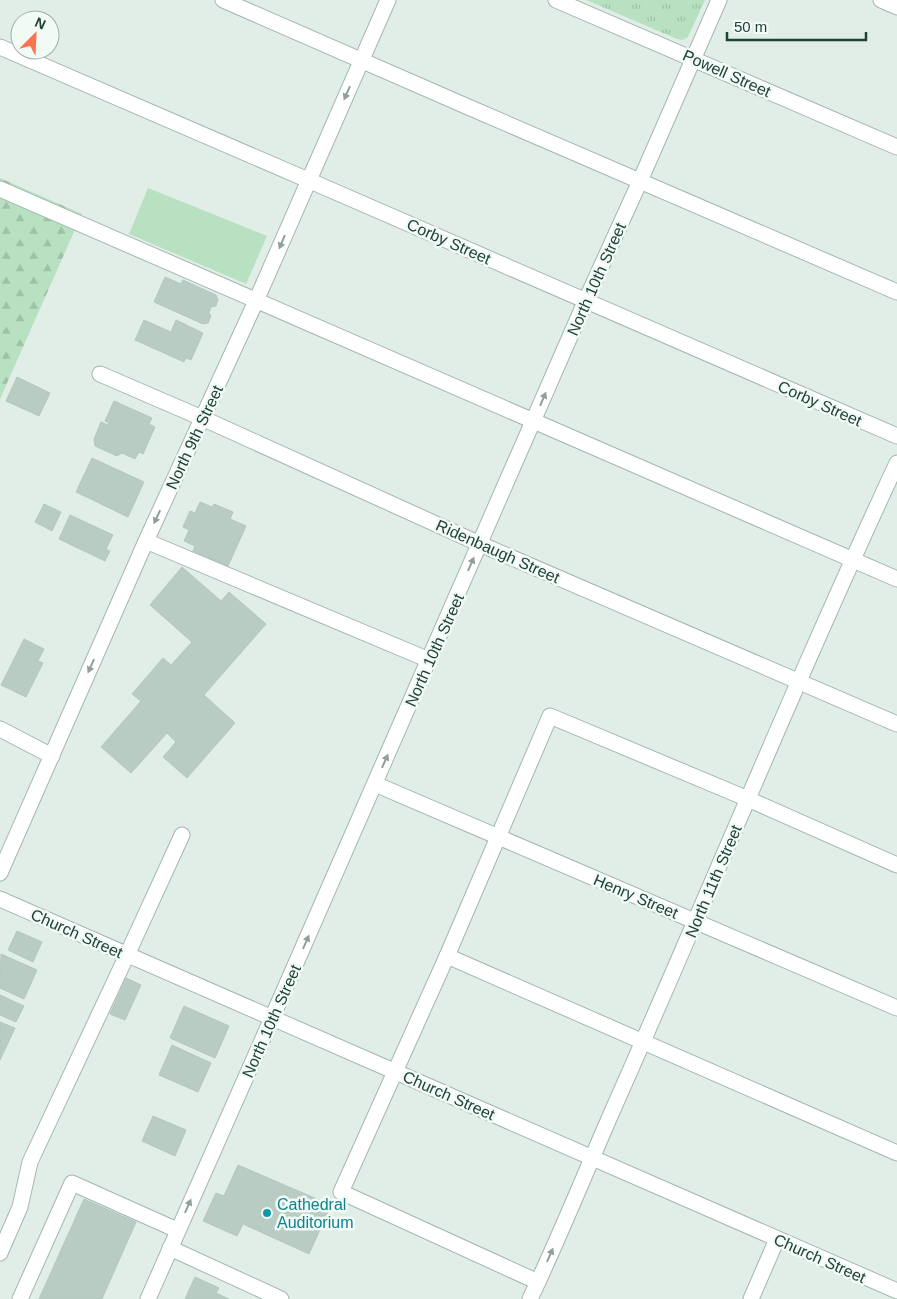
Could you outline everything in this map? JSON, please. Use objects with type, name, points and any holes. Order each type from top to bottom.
[{"type":"street","points":[[223,0],[897,292]]},
{"type":"street","name":"North 9th Street","points":[[0,873],[146,540],[256,301],[388,0]]},
{"type":"street","name":"Powell Street","points":[[556,0],[897,148]]},
{"type":"street","name":"North 10th Street","points":[[148,1299],[719,0]]},
{"type":"street","points":[[881,0],[897,7]]},
{"type":"street","name":"Corby Street","points":[[0,47],[897,436]]},
{"type":"street","points":[[0,189],[897,579]]},
{"type":"street","name":"Ridenbaugh Street","points":[[100,374],[480,544],[897,724]]},
{"type":"street","name":"North 11th Street","points":[[530,1299],[852,560],[897,463]]},
{"type":"street","points":[[146,540],[429,660]]},
{"type":"street","points":[[538,1282],[341,1192],[447,956],[550,716],[748,799],[897,865]]},
{"type":"street","points":[[0,729],[52,756]]},
{"type":"street","name":"Henry Street","points":[[375,784],[897,1008]]},
{"type":"street","points":[[0,1253],[20,1207],[30,1162],[182,835]]},
{"type":"street","name":"Church Street","points":[[0,899],[897,1291]]},
{"type":"street","points":[[447,956],[897,1153]]},
{"type":"street","points":[[20,1299],[72,1183],[178,1230]]},
{"type":"street","points":[[752,1299],[777,1239]]},
{"type":"street","points":[[170,1248],[281,1299]]},
{"type":"street","points":[[894,1299],[897,1291]]},
{"type":"green space","points":[[586,0],[705,0],[688,37],[683,40]]},
{"type":"green space","points":[[0,178],[82,214],[0,399]]},
{"type":"green space","points":[[148,188],[267,236],[246,284],[129,234]]},
{"type":"building","points":[[165,277],[181,284],[183,280],[216,295],[218,300],[216,306],[211,307],[209,313],[211,316],[208,323],[203,324],[154,302]]},
{"type":"building","points":[[144,320],[171,332],[176,320],[203,333],[191,360],[186,358],[184,362],[135,340]]},
{"type":"building","points":[[17,377],[50,393],[39,416],[6,401]]},
{"type":"building","points":[[114,401],[152,418],[149,424],[155,427],[143,454],[139,452],[135,459],[122,453],[117,456],[95,446],[94,439],[101,422],[108,425],[109,423],[105,421]]},
{"type":"building","points":[[92,458],[144,482],[128,517],[76,492]]},
{"type":"building","points":[[200,502],[212,507],[214,504],[233,512],[230,519],[246,526],[228,566],[193,551],[195,546],[184,541],[189,530],[183,527],[190,511],[195,513]]},
{"type":"building","points":[[44,504],[61,512],[52,531],[35,522]]},
{"type":"building","points":[[70,515],[113,535],[106,549],[110,551],[105,561],[59,539]]},
{"type":"building","points":[[182,567],[221,601],[229,592],[266,624],[204,695],[235,723],[187,778],[163,757],[176,742],[167,733],[131,773],[101,747],[141,701],[132,694],[163,658],[171,665],[192,642],[150,605]]},
{"type":"building","points":[[24,639],[44,649],[38,661],[43,663],[26,697],[1,685]]},
{"type":"building","points":[[17,931],[42,942],[33,962],[8,950]]},
{"type":"building","points":[[1,954],[37,970],[24,999],[0,988]]},
{"type":"building","points":[[126,978],[141,985],[125,1020],[110,1014]]},
{"type":"building","points":[[0,995],[24,1006],[16,1022],[0,1015]]},
{"type":"building","points":[[184,1006],[229,1026],[215,1058],[170,1038]]},
{"type":"building","points":[[0,1022],[15,1028],[0,1060]]},
{"type":"building","points":[[172,1045],[211,1063],[198,1092],[159,1075]]},
{"type":"building","points":[[153,1116],[186,1130],[175,1156],[142,1141]]},
{"type":"building","name":"Cathedral Auditorium","points":[[238,1165],[331,1205],[309,1254],[243,1224],[237,1236],[203,1221],[216,1193],[224,1196]]},
{"type":"building","points":[[84,1199],[136,1222],[102,1299],[39,1299]]},
{"type":"building","points":[[195,1277],[219,1288],[216,1293],[229,1299],[185,1299]]},
{"type":"place","name":"Cathedral Auditorium","points":[[267,1213]]}]
